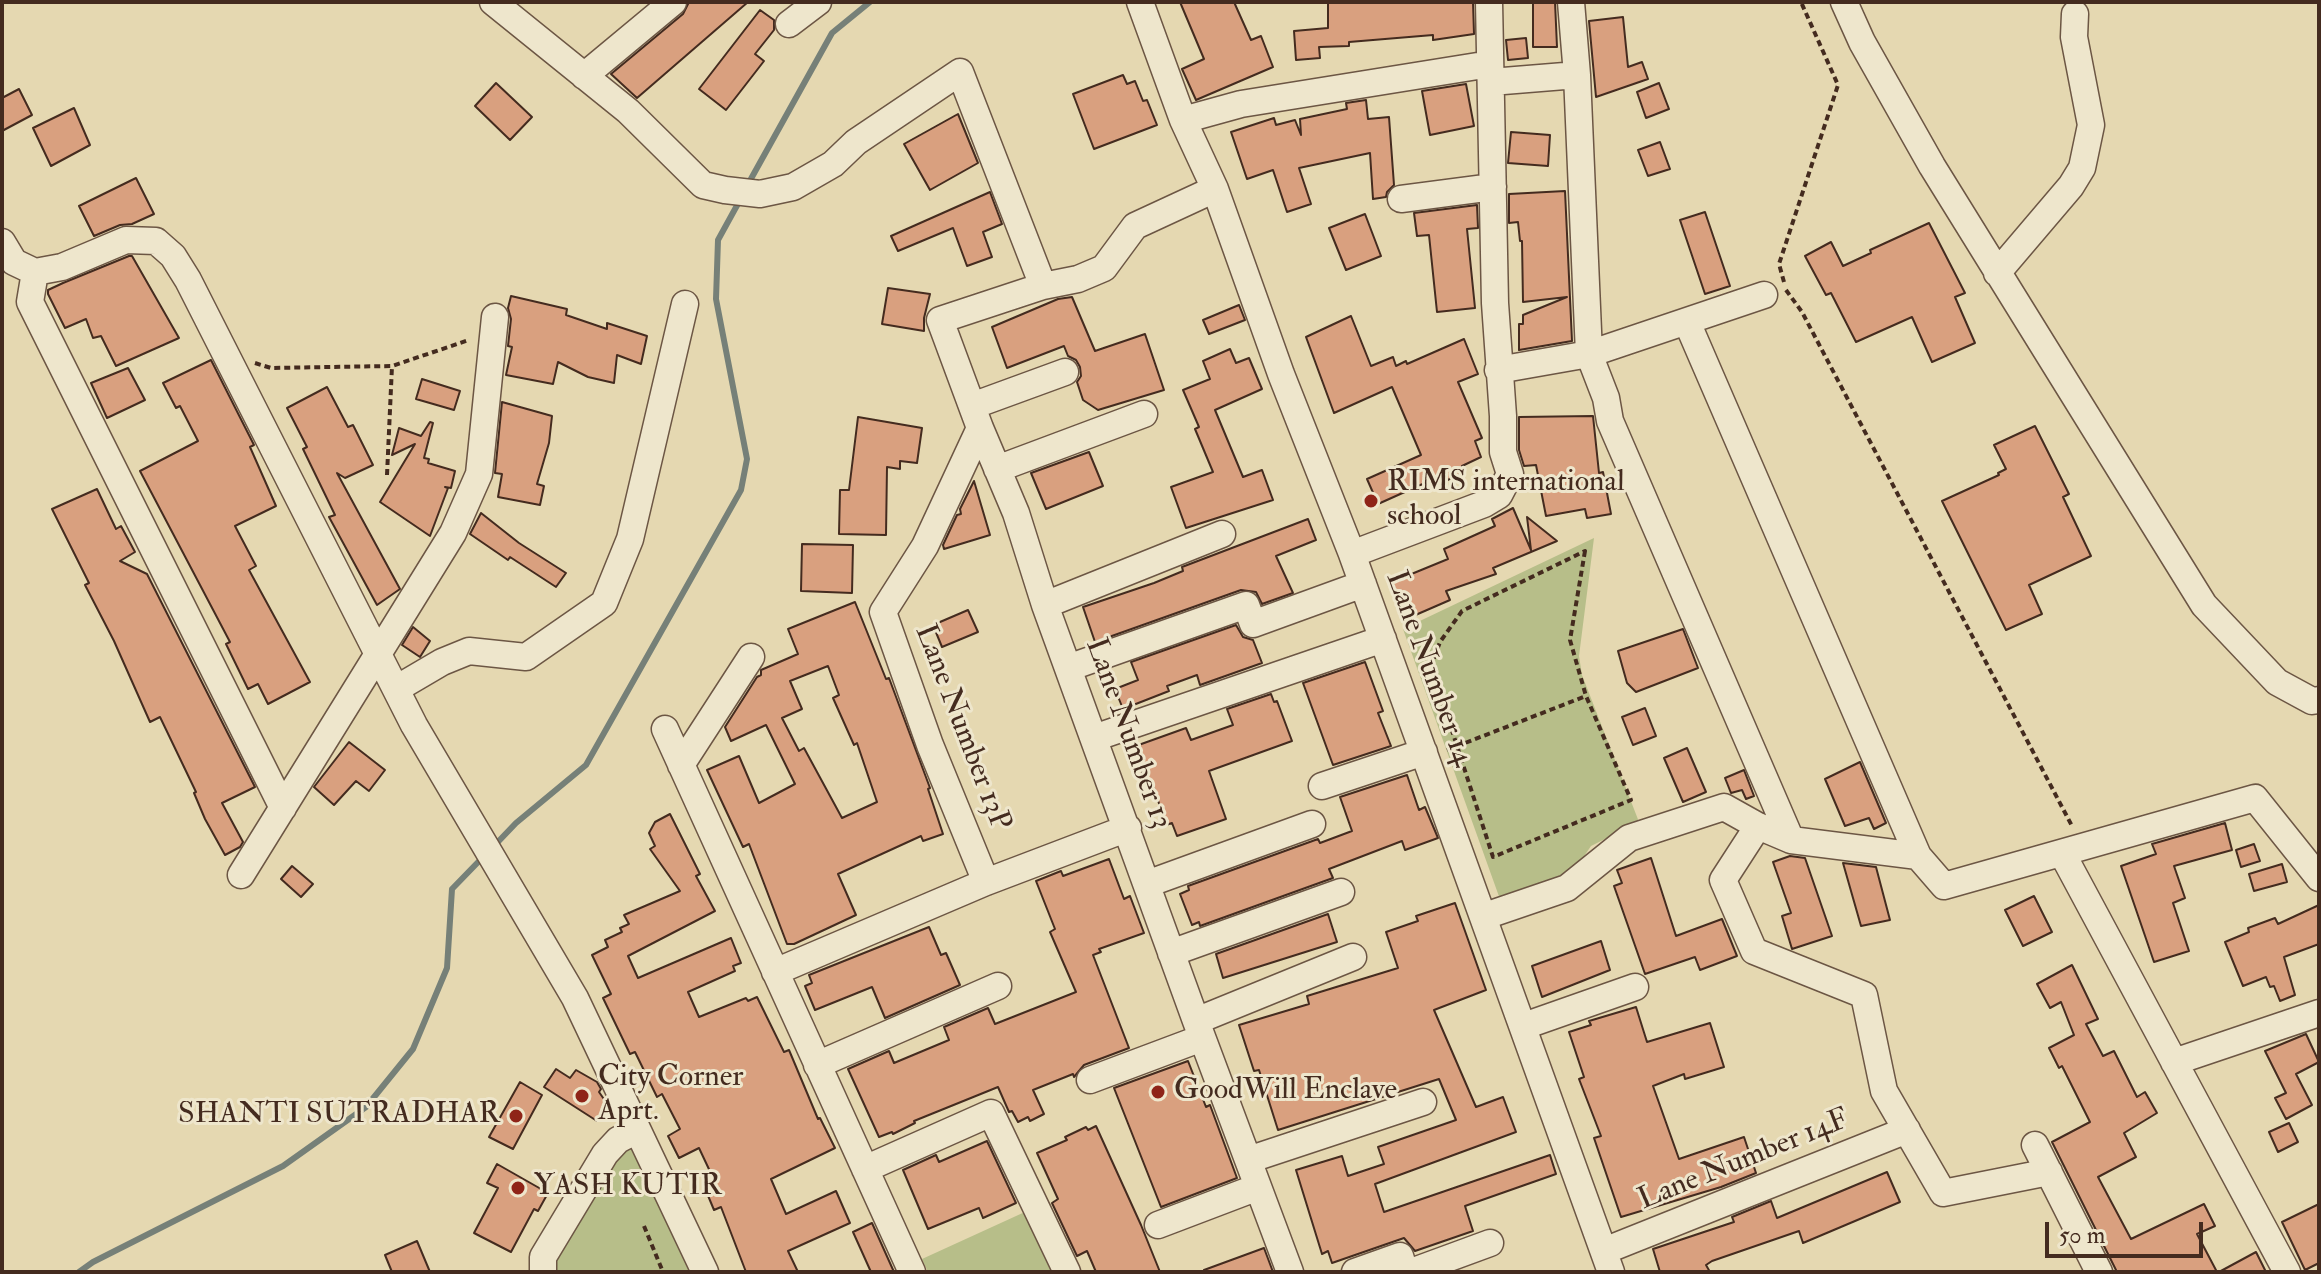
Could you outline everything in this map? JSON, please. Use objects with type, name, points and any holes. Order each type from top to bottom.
[{"type":"street","points":[[493,2],[628,111],[703,185],[760,194],[793,187],[833,164],[856,142],[960,72],[1043,286],[1078,279],[1104,268],[1135,226],[1215,189]]},
{"type":"street","points":[[584,76],[673,2]]},
{"type":"street","points":[[789,24],[818,2]]},
{"type":"street","name":"Lane Number 14","points":[[1140,2],[1183,120],[1215,189],[1281,374],[1352,554],[1608,1261]]},
{"type":"street","points":[[1352,554],[1484,504],[1499,495],[1510,474],[1503,452],[1498,370],[1489,2]]},
{"type":"street","points":[[1571,2],[1589,354],[1606,398],[1610,421],[1791,840]]},
{"type":"street","points":[[1844,2],[1862,42],[1932,166],[2204,605],[2277,682],[2312,701],[2319,700]]},
{"type":"street","points":[[1997,273],[2071,186],[2082,168],[2091,125],[2074,37],[2075,14]]},
{"type":"street","points":[[1183,120],[1241,104],[1490,73],[1577,75]]},
{"type":"street","points":[[1401,199],[1493,187]]},
{"type":"street","points":[[2,242],[14,262],[35,272],[62,267],[126,240],[156,241],[173,256],[414,725],[575,998],[705,1272]]},
{"type":"street","points":[[35,272],[30,302],[283,808]]},
{"type":"street","name":"Lane Number 13","points":[[1043,286],[940,320],[1016,513],[1045,605],[1290,1272]]},
{"type":"street","points":[[1498,370],[1589,354],[1764,295]]},
{"type":"street","points":[[396,689],[442,662],[469,651],[526,657],[604,603],[630,539],[685,304]]},
{"type":"street","points":[[1687,322],[1918,856],[1944,886],[2255,798],[2319,878]]},
{"type":"street","points":[[241,875],[453,533],[479,474],[495,324]]},
{"type":"street","points":[[976,417],[1065,372]]},
{"type":"street","points":[[997,469],[1144,414]]},
{"type":"street","name":"Lane Number 13P","points":[[976,417],[925,546],[883,612],[930,745],[986,882]]},
{"type":"street","points":[[1045,605],[1222,534]]},
{"type":"street","points":[[1068,668],[1246,605],[1253,624],[1363,584]]},
{"type":"street","points":[[1094,738],[1383,639]]},
{"type":"street","points":[[681,765],[751,657]]},
{"type":"street","points":[[665,729],[912,1272]]},
{"type":"street","points":[[1322,786],[1425,755]]},
{"type":"street","points":[[1485,916],[1567,888],[1629,838],[1724,807],[1791,840],[1918,856]]},
{"type":"street","points":[[1147,884],[1312,824]]},
{"type":"street","points":[[1758,826],[1723,880],[1754,951],[1864,995],[1884,1091],[1943,1193],[2049,1172]]},
{"type":"street","points":[[775,972],[986,882],[1128,828]]},
{"type":"street","points":[[2072,850],[2174,1062],[2287,1272]]},
{"type":"street","points":[[1171,953],[1341,892]]},
{"type":"street","points":[[1090,1080],[1353,957]]},
{"type":"street","points":[[817,1065],[998,986]]},
{"type":"street","points":[[1524,1026],[1635,987]]},
{"type":"street","points":[[2174,1062],[2319,1013]]},
{"type":"street","points":[[1248,1160],[1423,1102]]},
{"type":"street","points":[[865,1169],[991,1113],[1067,1272]]},
{"type":"street","points":[[543,1272],[543,1257],[605,1154],[618,1140],[637,1130]]},
{"type":"street","name":"Lane Number 14F","points":[[1608,1261],[1907,1130]]},
{"type":"street","points":[[2035,1145],[2099,1272]]},
{"type":"street","points":[[1158,1225],[1258,1187]]},
{"type":"street","points":[[1355,1272],[1400,1256],[1408,1272],[1490,1243]]},
{"type":"path","points":[[1801,2],[1838,85],[1779,264],[1786,291],[1802,312],[2072,850]]},
{"type":"path","points":[[226,354],[271,368],[392,366],[495,324]]},
{"type":"path","points":[[387,475],[392,366]]},
{"type":"path","points":[[1585,551],[1570,640],[1586,696],[1631,800],[1493,857],[1457,746],[1431,666],[1440,642],[1462,611],[1585,551]]},
{"type":"path","points":[[1425,755],[1457,746],[1586,696]]},
{"type":"path","points":[[644,1226],[663,1272]]},
{"type":"green space","points":[[1594,538],[1579,656],[1582,675],[1639,822],[1591,846],[1569,878],[1501,902],[1403,629]]},
{"type":"green space","points":[[635,1134],[698,1272],[547,1272],[547,1257]]},
{"type":"green space","points":[[1027,1211],[1056,1272],[928,1272],[922,1259]]},
{"type":"building","points":[[689,2],[748,2],[637,98],[611,74],[683,14]]},
{"type":"building","points":[[1180,2],[1234,2],[1251,40],[1261,36],[1273,67],[1196,100],[1182,69],[1204,59]]},
{"type":"building","points":[[1328,2],[1473,2],[1474,34],[1433,40],[1433,35],[1349,42],[1349,46],[1319,47],[1320,58],[1296,60],[1294,31],[1328,28]]},
{"type":"building","points":[[1533,2],[1555,2],[1557,47],[1533,47]]},
{"type":"building","points":[[760,10],[774,20],[774,30],[755,54],[764,61],[726,110],[699,89]]},
{"type":"building","points":[[1623,17],[1628,67],[1642,62],[1648,79],[1596,97],[1589,21]]},
{"type":"building","points":[[1526,38],[1528,58],[1508,60],[1506,40]]},
{"type":"building","points":[[1123,75],[1127,84],[1135,81],[1157,125],[1094,149],[1073,94]]},
{"type":"building","points":[[496,83],[532,117],[510,140],[475,106]]},
{"type":"building","points":[[1659,83],[1669,109],[1646,118],[1637,92]]},
{"type":"building","points":[[1466,84],[1474,126],[1430,135],[1422,91]]},
{"type":"building","points":[[19,89],[32,115],[2,131],[2,98]]},
{"type":"building","points":[[1366,100],[1368,119],[1389,117],[1394,185],[1386,197],[1373,199],[1370,153],[1299,168],[1311,204],[1287,212],[1273,170],[1247,179],[1231,132],[1274,118],[1276,125],[1295,120],[1301,135],[1300,119],[1347,109],[1346,103]]},
{"type":"building","points":[[74,108],[90,145],[51,166],[33,128]]},
{"type":"building","points":[[958,114],[978,163],[930,190],[904,144]]},
{"type":"building","points":[[1511,132],[1550,135],[1548,166],[1508,163]]},
{"type":"building","points":[[1660,142],[1670,169],[1648,176],[1638,150]]},
{"type":"building","points":[[136,178],[154,214],[94,236],[79,206]]},
{"type":"building","points":[[1565,191],[1572,341],[1519,350],[1519,324],[1523,324],[1523,315],[1567,297],[1523,302],[1522,241],[1518,222],[1509,223],[1509,194]]},
{"type":"building","points":[[990,192],[1002,224],[983,232],[992,257],[967,266],[953,228],[898,251],[891,236]]},
{"type":"building","points":[[1477,205],[1478,228],[1467,229],[1475,308],[1437,312],[1429,235],[1417,236],[1414,213]]},
{"type":"building","points":[[1705,212],[1730,286],[1705,294],[1680,220]]},
{"type":"building","points":[[1365,214],[1381,256],[1346,270],[1329,228]]},
{"type":"building","points":[[1929,223],[1965,293],[1955,297],[1975,343],[1932,362],[1912,317],[1856,342],[1831,293],[1826,295],[1805,256],[1831,242],[1843,266]]},
{"type":"building","points":[[132,256],[179,338],[116,366],[101,336],[93,338],[86,319],[65,328],[48,290]]},
{"type":"building","points":[[888,288],[930,294],[924,331],[882,324]]},
{"type":"building","points":[[511,296],[567,309],[566,315],[607,329],[607,323],[647,336],[641,364],[617,355],[614,383],[588,377],[558,362],[553,384],[506,375],[512,347],[508,346]]},
{"type":"building","points":[[1072,297],[1095,351],[1145,334],[1164,390],[1098,410],[1083,400],[1077,382],[1081,376],[1080,367],[1076,360],[1068,356],[1064,346],[1007,368],[992,327],[1058,299]]},
{"type":"building","points":[[1239,305],[1245,320],[1209,334],[1203,320]]},
{"type":"building","points":[[1351,316],[1371,366],[1393,357],[1396,366],[1406,361],[1407,364],[1464,339],[1478,374],[1458,382],[1482,438],[1475,441],[1481,457],[1462,466],[1465,472],[1439,484],[1436,478],[1378,504],[1367,479],[1421,455],[1392,387],[1334,413],[1306,337]]},
{"type":"building","points":[[1230,349],[1236,363],[1249,358],[1262,389],[1215,410],[1243,477],[1262,470],[1273,500],[1186,528],[1171,487],[1213,472],[1183,390],[1210,379],[1203,361]]},
{"type":"building","points":[[211,360],[254,445],[250,447],[276,506],[235,526],[256,566],[249,570],[310,682],[268,704],[258,684],[248,689],[226,644],[230,642],[140,471],[198,441],[180,406],[176,408],[163,383]]},
{"type":"building","points":[[128,368],[145,400],[107,418],[91,383]]},
{"type":"building","points":[[422,379],[460,391],[454,410],[416,399]]},
{"type":"building","points":[[327,387],[348,427],[353,425],[373,465],[345,478],[337,473],[400,589],[377,605],[329,517],[335,515],[287,408]]},
{"type":"building","points":[[502,402],[552,416],[549,443],[537,484],[544,486],[540,505],[498,497],[502,474],[495,473]]},
{"type":"building","points":[[1593,416],[1599,473],[1603,472],[1611,514],[1587,518],[1585,509],[1546,516],[1536,465],[1524,466],[1519,450],[1519,417]]},
{"type":"building","points":[[858,417],[922,428],[917,463],[900,461],[900,469],[887,467],[886,535],[839,534],[840,490],[849,490]]},
{"type":"building","points":[[430,422],[433,423],[424,458],[429,459],[428,463],[455,471],[451,488],[445,487],[448,488],[430,536],[380,502],[415,444],[392,455],[399,428],[421,436]]},
{"type":"building","points":[[2035,426],[2069,494],[2063,497],[2091,556],[2029,585],[2042,614],[2006,630],[1942,501],[1999,475],[2006,469],[1994,445]]},
{"type":"building","points":[[1089,452],[1103,486],[1046,509],[1031,473]]},
{"type":"building","points":[[974,481],[990,535],[944,549],[943,545],[957,515],[961,514],[960,509]]},
{"type":"building","points":[[97,489],[116,529],[121,526],[135,552],[120,561],[147,574],[255,787],[222,803],[243,842],[225,855],[205,819],[196,792],[160,717],[150,722],[85,585],[89,583],[52,509]]},
{"type":"building","points":[[1513,508],[1531,550],[1527,517],[1557,541],[1493,568],[1496,574],[1446,591],[1450,600],[1404,620],[1392,591],[1395,589],[1392,582],[1448,559],[1444,549],[1495,526],[1492,519]]},
{"type":"building","points":[[481,513],[519,543],[566,573],[556,587],[470,534]]},
{"type":"building","points":[[1308,519],[1316,540],[1276,556],[1293,593],[1262,604],[1256,592],[1241,590],[1095,642],[1083,607],[1154,583],[1183,571],[1182,567]]},
{"type":"building","points":[[802,544],[853,545],[852,593],[801,591]]},
{"type":"building","points":[[855,602],[886,679],[889,678],[930,788],[943,834],[923,841],[921,836],[838,874],[856,915],[794,944],[787,944],[749,844],[743,847],[707,770],[739,756],[759,803],[795,784],[766,725],[731,741],[725,727],[761,675],[761,670],[798,654],[788,629]],"holes":[[[828,666],[839,695],[833,698],[854,745],[857,743],[877,802],[842,818],[804,748],[799,751],[782,718],[802,709],[790,681]]]},
{"type":"building","points":[[968,610],[978,632],[942,647],[933,625]]},
{"type":"building","points":[[1236,625],[1243,637],[1253,640],[1262,663],[1200,685],[1197,675],[1167,686],[1169,691],[1123,709],[1115,689],[1138,680],[1131,662]]},
{"type":"building","points":[[413,627],[430,641],[420,657],[402,645]]},
{"type":"building","points":[[1683,629],[1698,668],[1636,692],[1627,683],[1618,651]]},
{"type":"building","points":[[1365,662],[1383,711],[1378,713],[1391,746],[1333,765],[1303,683]]},
{"type":"building","points":[[1271,694],[1274,702],[1277,701],[1292,741],[1209,771],[1226,819],[1177,836],[1172,823],[1166,825],[1154,788],[1148,790],[1133,747],[1186,728],[1191,740],[1233,725],[1227,709]]},
{"type":"building","points":[[1645,708],[1656,736],[1633,745],[1622,717]]},
{"type":"building","points":[[349,742],[385,770],[369,791],[356,781],[334,805],[314,787]]},
{"type":"building","points":[[1687,748],[1706,792],[1683,802],[1664,758]]},
{"type":"building","points":[[1860,762],[1886,823],[1874,829],[1869,818],[1845,826],[1825,779]]},
{"type":"building","points":[[1744,770],[1754,796],[1746,799],[1742,790],[1731,793],[1725,778]]},
{"type":"building","points":[[1407,775],[1419,810],[1425,807],[1438,838],[1405,850],[1402,841],[1329,869],[1333,878],[1200,926],[1199,922],[1192,925],[1180,894],[1189,890],[1188,886],[1318,839],[1320,843],[1352,831],[1340,797]]},
{"type":"building","points":[[670,814],[700,874],[696,876],[715,911],[628,956],[638,978],[731,938],[741,963],[733,966],[735,971],[688,992],[699,1017],[746,998],[748,1001],[757,997],[784,1052],[789,1050],[818,1119],[835,1148],[771,1179],[786,1214],[836,1191],[850,1223],[788,1251],[798,1272],[746,1272],[721,1207],[714,1210],[704,1186],[715,1182],[699,1148],[679,1158],[668,1136],[680,1129],[662,1094],[657,1097],[635,1052],[630,1054],[603,998],[611,994],[592,955],[608,947],[605,940],[622,932],[620,928],[629,924],[624,915],[680,891],[650,849],[655,846],[649,833],[655,822]]},
{"type":"building","points":[[2225,823],[2232,850],[2174,866],[2185,898],[2173,903],[2189,951],[2154,962],[2121,866],[2156,854],[2152,844]]},
{"type":"building","points":[[2254,844],[2260,861],[2241,867],[2236,850]]},
{"type":"building","points":[[1790,856],[1805,858],[1832,936],[1792,949],[1782,916],[1791,913],[1773,862]]},
{"type":"building","points":[[1651,858],[1676,936],[1722,919],[1737,956],[1700,970],[1695,957],[1645,974],[1614,886],[1622,883],[1617,870]]},
{"type":"building","points":[[1109,859],[1124,899],[1130,896],[1144,933],[1099,949],[1101,952],[1093,955],[1129,1048],[1084,1065],[1074,1077],[1073,1074],[1033,1090],[1044,1114],[1030,1121],[1028,1117],[1018,1122],[1012,1111],[1009,1112],[998,1087],[914,1121],[893,1134],[879,1137],[848,1069],[889,1051],[894,1063],[949,1040],[944,1027],[988,1008],[995,1024],[1076,992],[1050,932],[1055,929],[1036,881],[1061,871],[1063,876]]},
{"type":"building","points":[[1843,863],[1876,867],[1890,920],[1861,926]]},
{"type":"building","points":[[2282,864],[2287,882],[2254,891],[2249,874]]},
{"type":"building","points":[[292,866],[313,884],[301,897],[281,879]]},
{"type":"building","points":[[2034,896],[2052,932],[2023,946],[2005,910]]},
{"type":"building","points":[[1455,903],[1486,990],[1434,1010],[1476,1107],[1503,1097],[1516,1132],[1375,1184],[1384,1212],[1550,1155],[1556,1174],[1465,1206],[1473,1231],[1415,1251],[1404,1238],[1332,1263],[1328,1251],[1322,1254],[1296,1170],[1342,1156],[1348,1176],[1384,1164],[1378,1147],[1456,1120],[1439,1079],[1278,1130],[1259,1070],[1254,1071],[1239,1025],[1309,1004],[1307,996],[1398,968],[1386,932],[1418,921],[1416,916]]},
{"type":"building","points":[[2319,905],[2319,944],[2284,957],[2295,995],[2280,1001],[2266,977],[2243,986],[2225,942],[2249,932],[2248,928],[2275,918],[2278,924]]},
{"type":"building","points":[[1328,914],[1337,942],[1223,978],[1216,954]]},
{"type":"building","points":[[929,927],[941,955],[946,953],[960,985],[885,1018],[872,987],[815,1010],[805,986],[812,983],[809,975]]},
{"type":"building","points":[[1601,941],[1610,970],[1542,997],[1532,966]]},
{"type":"building","points":[[2072,965],[2098,1019],[2086,1024],[2103,1056],[2114,1051],[2137,1097],[2145,1092],[2157,1113],[2124,1133],[2136,1157],[2098,1177],[2131,1239],[2204,1204],[2215,1226],[2197,1234],[2217,1272],[2117,1272],[2052,1142],[2090,1122],[2062,1066],[2059,1068],[2049,1048],[2074,1035],[2061,1002],[2050,1008],[2037,984]]},
{"type":"building","points":[[1636,1007],[1647,1042],[1710,1023],[1724,1067],[1685,1079],[1684,1074],[1653,1086],[1679,1159],[1744,1137],[1756,1173],[1721,1187],[1621,1217],[1594,1138],[1601,1136],[1579,1079],[1584,1077],[1569,1032],[1591,1025],[1589,1021]]},
{"type":"building","points":[[2306,1034],[2319,1062],[2296,1074],[2312,1105],[2286,1119],[2275,1098],[2286,1093],[2265,1051]]},
{"type":"building","points":[[1188,1061],[1206,1107],[1210,1105],[1237,1178],[1161,1207],[1114,1088]]},
{"type":"building","name":"City Corner Aprt.","points":[[556,1069],[570,1078],[576,1070],[597,1082],[601,1089],[599,1092],[608,1105],[597,1121],[544,1087]]},
{"type":"building","name":"SHANTI SUTRADHAR","points":[[520,1082],[542,1095],[513,1149],[489,1137]]},
{"type":"building","points":[[2289,1123],[2298,1142],[2278,1152],[2269,1132]]},
{"type":"building","points":[[1096,1126],[1160,1272],[1096,1272],[1087,1251],[1077,1256],[1052,1203],[1058,1199],[1037,1153],[1067,1140],[1065,1137],[1086,1127],[1088,1130]]},
{"type":"building","points":[[987,1141],[1016,1203],[983,1218],[979,1208],[928,1229],[903,1170],[936,1155],[939,1162]]},
{"type":"building","points":[[497,1164],[548,1193],[538,1211],[534,1209],[511,1252],[474,1233],[498,1188],[487,1183]]},
{"type":"building","points":[[1887,1172],[1900,1202],[1803,1243],[1799,1231],[1712,1261],[1706,1265],[1710,1272],[1660,1272],[1653,1249],[1734,1222],[1732,1217],[1771,1201],[1777,1218]]},
{"type":"building","points":[[2319,1204],[2319,1263],[2305,1270],[2282,1222]]},
{"type":"building","points":[[872,1223],[894,1272],[871,1272],[853,1232]]},
{"type":"building","points":[[417,1241],[430,1272],[392,1272],[385,1255]]},
{"type":"building","points":[[1264,1248],[1273,1272],[1204,1270]]},
{"type":"building","points":[[2256,1252],[2266,1272],[2219,1272]]},
{"type":"waterway","points":[[747,186],[832,33],[870,2]]},
{"type":"waterway","points":[[495,845],[516,823],[586,765],[741,490],[747,459],[716,299],[718,240],[740,200]]},
{"type":"waterway","points":[[79,1272],[93,1262],[283,1166],[366,1107],[413,1049],[447,968],[452,889],[484,856]]},
{"type":"place","name":"RIMS international school","points":[[1371,501]]},
{"type":"place","name":"GoodWill Enclave","points":[[1158,1092]]},
{"type":"place","name":"City Corner Aprt.","points":[[582,1096]]},
{"type":"place","name":"SHANTI SUTRADHAR","points":[[516,1116]]},
{"type":"place","name":"YASH KUTIR","points":[[518,1188]]}]
